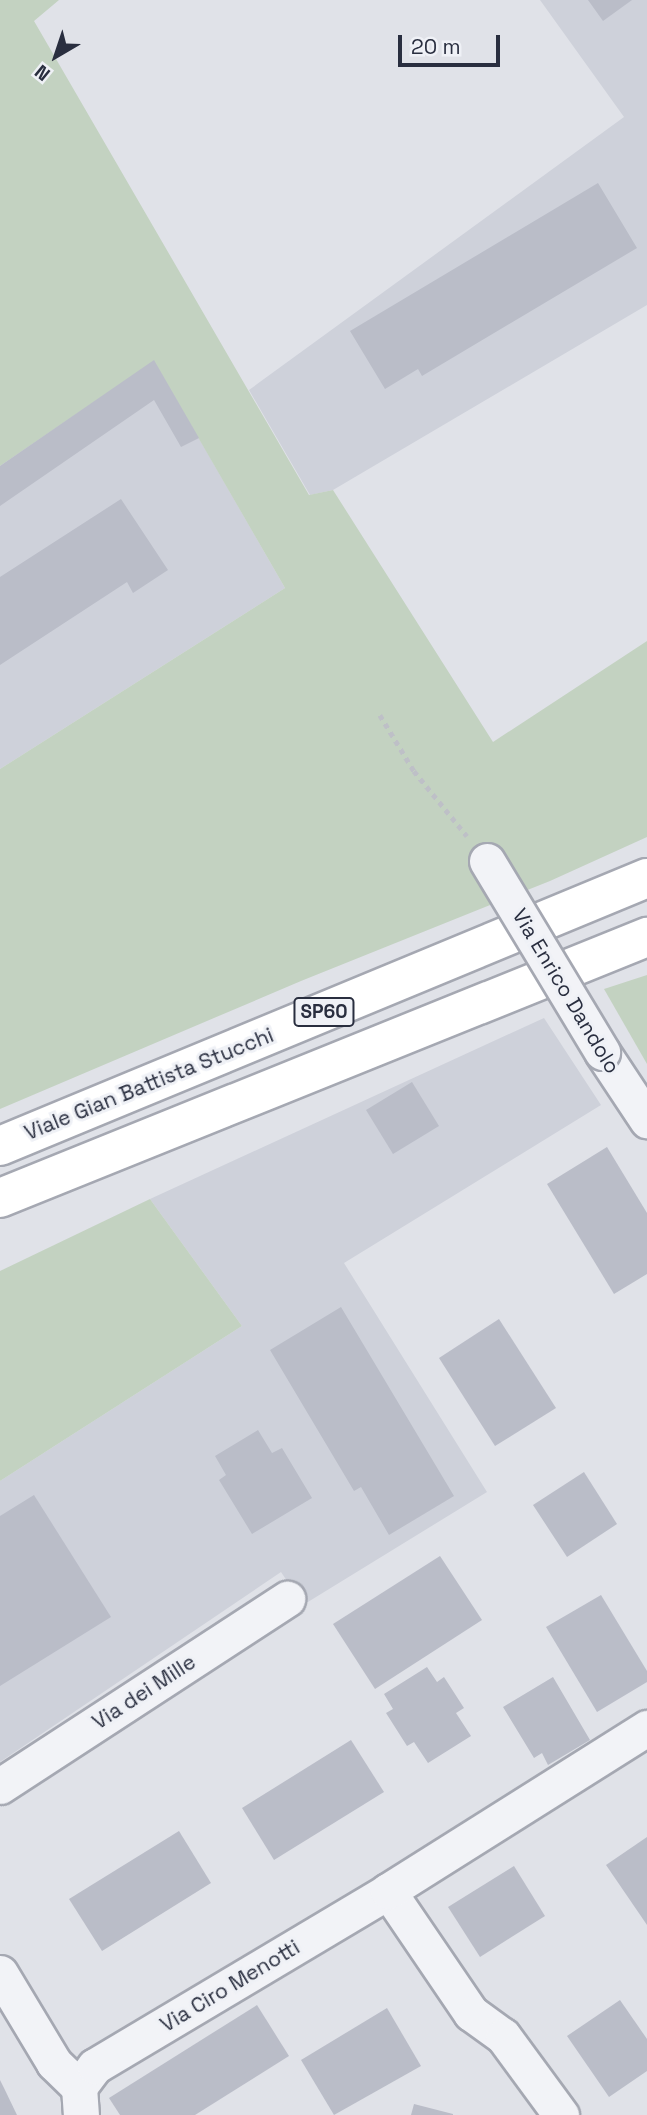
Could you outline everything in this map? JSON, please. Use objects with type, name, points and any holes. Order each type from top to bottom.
[{"type":"highway","name":"Viale Gian Battista Stucchi","points":[[0,1146],[647,878]]},
{"type":"highway","name":"SP60","points":[[0,1198],[647,937]]},
{"type":"street","name":"Via Enrico Dandolo","points":[[488,862],[602,1052],[644,1109]]},
{"type":"street","name":"Via dei Mille","points":[[0,1786],[287,1599]]},
{"type":"street","name":"Via Ciro Menotti","points":[[80,2101],[95,2066],[388,1891],[647,1728]]},
{"type":"street","points":[[388,1891],[471,2013],[503,2036],[561,2115]]},
{"type":"street","points":[[4,1992],[80,2101]]},
{"type":"path","points":[[380,715],[414,771],[488,862]]},
{"type":"shaded area","points":[[540,0],[647,0],[647,305],[333,490],[310,495],[249,390],[624,117]]},
{"type":"shaded area","points":[[154,360],[285,588],[0,769],[0,466]]},
{"type":"shaded area","points":[[544,1018],[601,1105],[344,1263],[487,1492],[303,1605],[281,1572],[0,1762],[0,1481],[242,1326],[150,1199]]},
{"type":"green space","points":[[0,0],[59,0],[34,21],[309,495],[333,490],[493,742],[647,641],[647,837],[550,881],[301,981],[0,1109],[0,769],[285,588],[154,361],[0,466]]},
{"type":"green space","points":[[647,975],[647,1064],[604,989]]},
{"type":"green space","points":[[150,1199],[242,1326],[0,1481],[0,1271]]},
{"type":"building","points":[[588,0],[632,0],[603,21]]},
{"type":"building","points":[[598,183],[637,248],[422,376],[418,369],[385,389],[350,331]]},
{"type":"building","points":[[154,360],[199,438],[181,447],[154,400],[0,506],[0,466]]},
{"type":"building","points":[[121,499],[168,570],[133,593],[127,582],[0,665],[0,577]]},
{"type":"building","points":[[412,1082],[439,1126],[393,1154],[366,1110]]},
{"type":"building","points":[[607,1147],[647,1213],[647,1274],[614,1294],[547,1184]]},
{"type":"building","points":[[341,1307],[454,1496],[389,1535],[361,1487],[354,1491],[270,1350]]},
{"type":"building","points":[[499,1319],[556,1408],[495,1446],[439,1358]]},
{"type":"building","points":[[258,1430],[272,1453],[282,1448],[312,1498],[252,1534],[219,1480],[226,1475],[215,1456]]},
{"type":"building","points":[[584,1472],[617,1524],[567,1557],[533,1505]]},
{"type":"building","points":[[34,1495],[111,1617],[0,1686],[0,1516]]},
{"type":"building","points":[[440,1556],[482,1620],[375,1689],[333,1624]]},
{"type":"building","points":[[601,1595],[647,1671],[647,1682],[597,1712],[546,1627]]},
{"type":"building","points":[[427,1667],[437,1682],[444,1677],[464,1708],[456,1713],[471,1736],[428,1763],[414,1742],[407,1746],[386,1713],[393,1709],[384,1694]]},
{"type":"building","points":[[553,1677],[590,1740],[548,1765],[542,1753],[534,1758],[503,1707]]},
{"type":"building","points":[[351,1740],[384,1792],[274,1860],[242,1808]]},
{"type":"building","points":[[179,1831],[211,1883],[102,1951],[69,1899]]},
{"type":"building","points":[[647,1837],[647,1925],[606,1865]]},
{"type":"building","points":[[514,1866],[545,1916],[480,1957],[448,1907]]},
{"type":"building","points":[[620,2000],[647,2039],[647,2071],[609,2097],[567,2036]]},
{"type":"building","points":[[257,2005],[289,2056],[195,2115],[120,2115],[109,2098]]},
{"type":"building","points":[[387,2008],[421,2066],[334,2115],[301,2060]]},
{"type":"building","points":[[0,2080],[4,2088],[17,2115],[0,2115]]},
{"type":"building","points":[[414,2104],[453,2114],[453,2115],[411,2115]]}]
